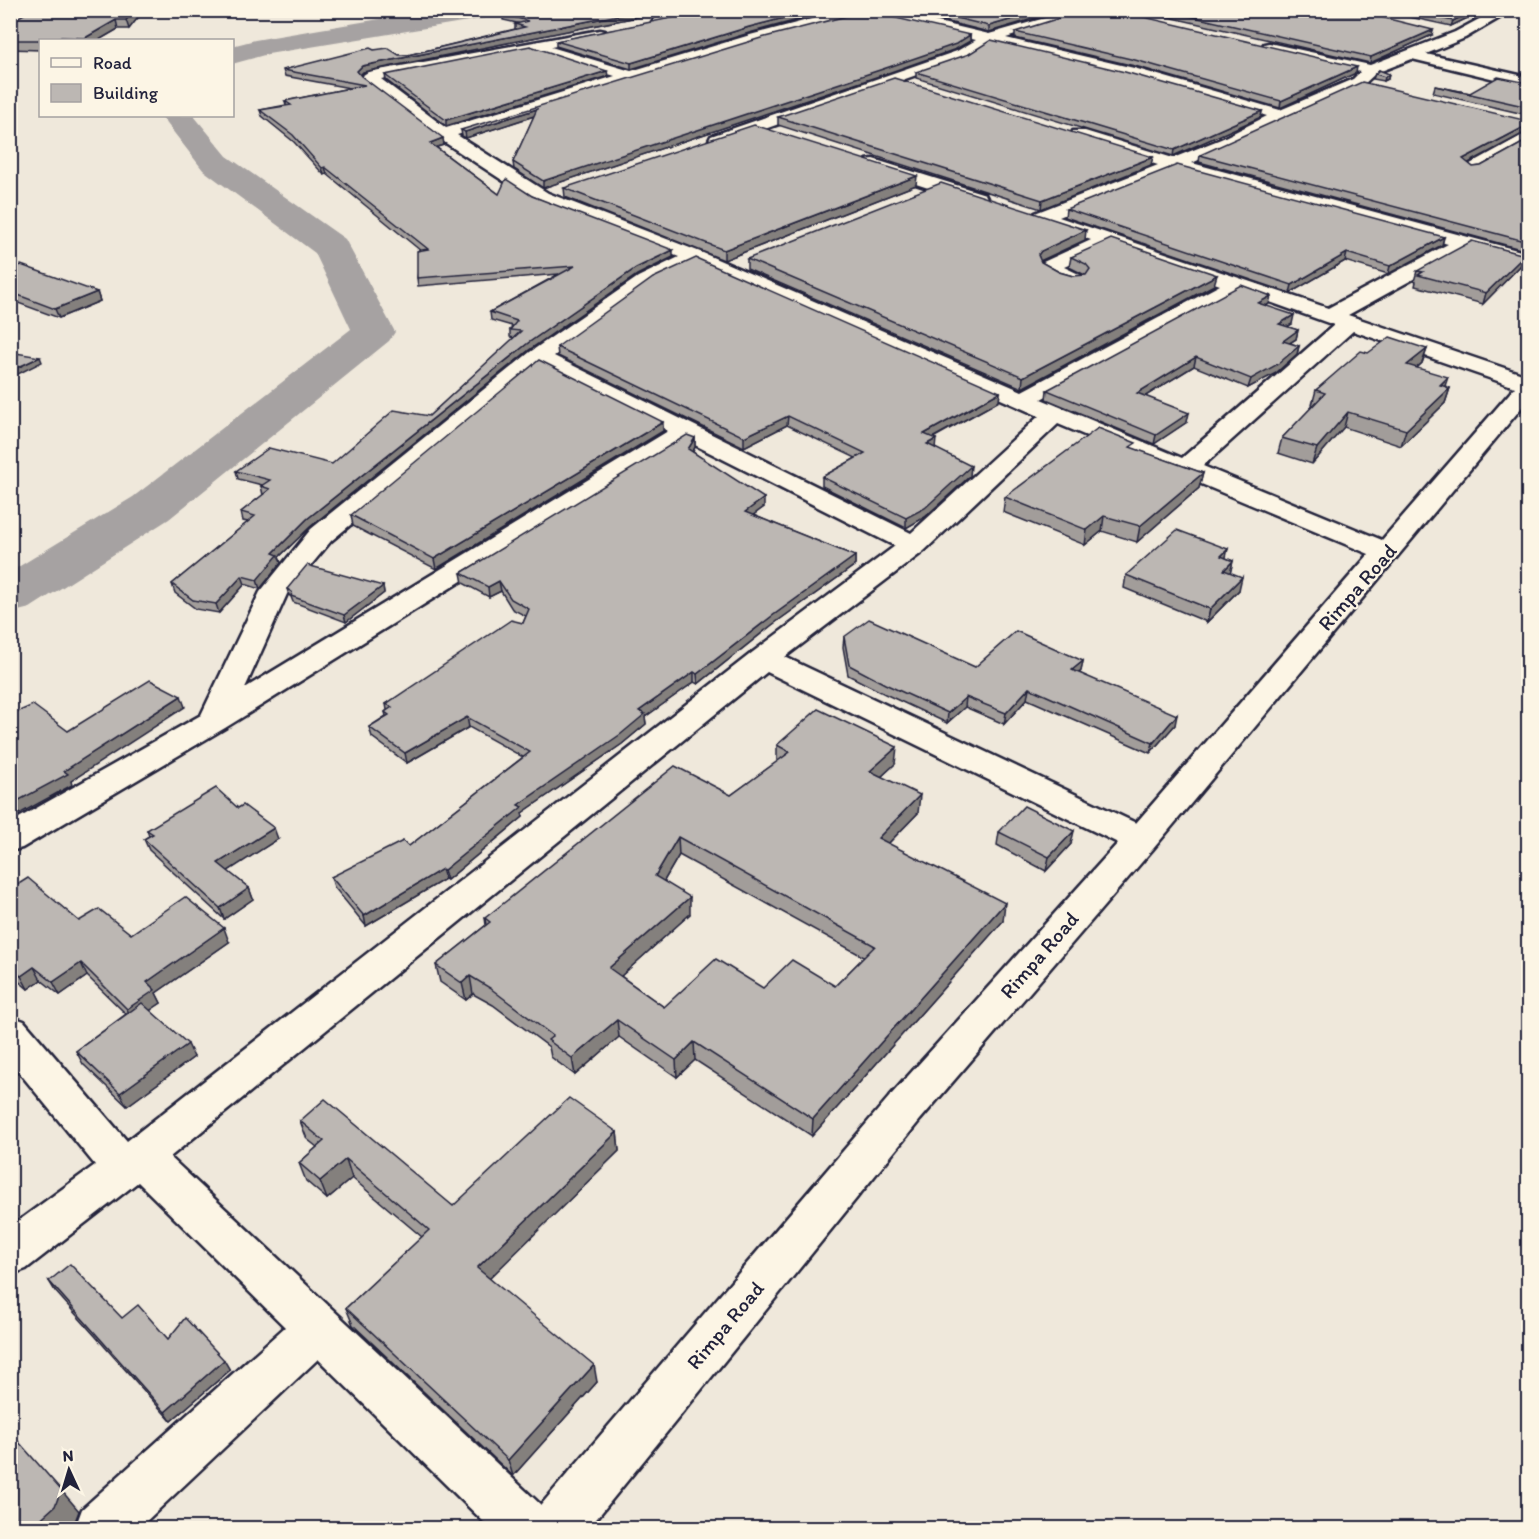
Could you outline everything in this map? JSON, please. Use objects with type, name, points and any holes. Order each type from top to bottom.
[{"type":"street","points":[[444,134],[754,38],[865,10],[1130,71],[1281,115]]},
{"type":"street","points":[[700,145],[962,54],[987,39],[1090,10]]},
{"type":"street","points":[[1042,217],[1227,143],[1281,115],[1358,82],[1371,70],[1460,35],[1507,10]]},
{"type":"street","points":[[642,25],[675,19],[713,23],[754,38]]},
{"type":"street","points":[[620,30],[369,77],[444,134],[541,197],[696,258],[1055,414],[1387,552]]},
{"type":"street","points":[[1439,30],[1460,35]]},
{"type":"street","points":[[1256,44],[1371,70]]},
{"type":"street","points":[[533,47],[630,76]]},
{"type":"street","points":[[1408,54],[1528,82]]},
{"type":"street","points":[[894,78],[926,88]]},
{"type":"street","points":[[1358,82],[1381,88]]},
{"type":"street","points":[[757,126],[791,137]]},
{"type":"street","points":[[1059,129],[1174,164],[1528,259]]},
{"type":"street","points":[[1472,168],[1528,137]]},
{"type":"street","points":[[859,159],[1000,204]]},
{"type":"street","points":[[905,198],[938,185]]},
{"type":"street","points":[[541,197],[564,189]]},
{"type":"street","points":[[1022,211],[1341,318],[1528,385]]},
{"type":"street","points":[[1077,280],[1048,267],[1108,240]]},
{"type":"street","points":[[1185,469],[1341,318],[1466,242]]},
{"type":"street","points":[[214,721],[274,592],[321,535],[538,357],[645,281],[696,258]]},
{"type":"street","points":[[722,270],[744,261]]},
{"type":"street","points":[[1024,399],[1239,283]]},
{"type":"street","points":[[538,357],[914,545]]},
{"type":"street","name":"Rimpa Road","points":[[556,1528],[905,1108],[1141,840],[1528,385]]},
{"type":"street","points":[[10,1254],[131,1162],[764,659],[914,545],[1055,414]]},
{"type":"street","points":[[10,839],[214,721],[686,431]]},
{"type":"street","points":[[764,659],[1141,840]]},
{"type":"street","points":[[10,1032],[131,1162],[318,1328],[527,1528]]},
{"type":"street","points":[[102,1528],[318,1328]]},
{"type":"building","points":[[31,10],[135,10],[126,20],[116,20],[85,38],[10,40],[10,22]]},
{"type":"building","points":[[505,10],[644,10],[362,66],[357,71],[443,138],[430,143],[499,194],[506,179],[532,196],[673,250],[636,268],[528,343],[307,519],[273,553],[278,555],[257,580],[242,576],[216,604],[193,600],[172,584],[255,516],[241,512],[270,489],[261,486],[270,480],[236,471],[269,448],[332,464],[394,410],[429,416],[521,331],[510,330],[517,321],[490,312],[575,266],[417,278],[417,251],[428,249],[325,167],[322,168],[293,135],[260,110],[291,105],[285,101],[365,85],[283,70],[370,48],[374,50],[388,48],[399,55],[408,55],[525,27],[515,24],[528,21],[503,14]]},
{"type":"building","points":[[711,10],[814,10],[631,63],[556,41]]},
{"type":"building","points":[[923,10],[1044,10],[989,26]]},
{"type":"building","points":[[1085,10],[1114,10],[1357,67],[1281,101],[1135,60],[1015,32]]},
{"type":"building","points":[[1163,10],[1353,10],[1433,30],[1371,57]]},
{"type":"building","points":[[1404,10],[1474,10],[1453,21]]},
{"type":"building","points":[[866,11],[970,35],[956,44],[889,67],[543,181],[513,162],[537,109],[465,132],[461,130],[761,38]]},
{"type":"building","points":[[991,40],[1125,72],[1262,111],[1174,150],[916,72],[969,54]]},
{"type":"building","points":[[530,46],[607,71],[446,120],[385,75]]},
{"type":"building","points":[[1379,70],[1389,74],[1385,77],[1375,74]]},
{"type":"building","points":[[1498,77],[1528,83],[1528,107],[1435,86],[1470,93]]},
{"type":"building","points":[[894,78],[1153,157],[1042,200],[778,117]]},
{"type":"building","points":[[1362,82],[1528,121],[1528,125],[1463,159],[1473,167],[1481,166],[1528,140],[1528,242],[1200,155]]},
{"type":"building","points":[[754,125],[917,176],[724,250],[564,188]]},
{"type":"building","points":[[1177,165],[1444,237],[1390,266],[1347,253],[1292,285],[1066,209]]},
{"type":"building","points":[[941,183],[1086,230],[1041,251],[1038,255],[1041,262],[1059,272],[1073,276],[1086,275],[1090,269],[1086,264],[1071,257],[1111,239],[1217,275],[1023,377],[747,259]]},
{"type":"building","points":[[1472,241],[1525,255],[1486,293],[1418,275],[1423,272],[1417,271]]},
{"type":"building","points":[[696,258],[1000,392],[924,434],[936,439],[927,444],[971,466],[925,508],[906,518],[822,477],[865,453],[788,416],[744,437],[557,347],[653,278]]},
{"type":"building","points":[[21,265],[97,292],[55,309],[10,292],[10,270]]},
{"type":"building","points":[[1241,285],[1271,296],[1258,303],[1294,315],[1279,324],[1298,330],[1283,341],[1299,346],[1278,364],[1251,379],[1196,357],[1137,393],[1189,413],[1156,435],[1047,390]]},
{"type":"building","points":[[1390,337],[1427,349],[1407,365],[1448,377],[1440,385],[1450,388],[1406,430],[1348,412],[1317,448],[1282,438],[1325,393],[1316,390],[1361,351],[1368,353]]},
{"type":"building","points":[[10,352],[40,357],[10,371]]},
{"type":"building","points":[[539,360],[663,422],[434,559],[351,515]]},
{"type":"building","points":[[1098,428],[1136,443],[1130,447],[1203,473],[1140,526],[1104,516],[1087,530],[1005,497]]},
{"type":"building","points":[[687,435],[695,438],[688,449],[764,498],[745,512],[855,556],[697,674],[694,672],[639,711],[645,714],[621,734],[518,805],[522,807],[444,870],[442,869],[364,916],[331,877],[403,841],[409,846],[530,752],[467,717],[405,753],[369,727],[389,715],[385,712],[392,707],[386,704],[511,620],[523,623],[529,609],[511,599],[499,581],[488,587],[461,573]]},
{"type":"building","points":[[1177,530],[1228,549],[1221,556],[1233,561],[1224,570],[1242,577],[1210,609],[1126,575]]},
{"type":"building","points":[[307,565],[383,586],[344,615],[291,596],[292,592],[287,589]]},
{"type":"building","points":[[869,619],[975,667],[1016,631],[1083,661],[1072,670],[1177,715],[1153,743],[1029,688],[1006,713],[966,697],[948,713],[849,665],[844,637]]},
{"type":"building","points":[[150,680],[181,696],[64,771],[68,774],[10,805],[10,715],[33,705],[68,731]]},
{"type":"building","points":[[818,709],[897,747],[870,771],[920,795],[878,838],[1005,903],[813,1119],[694,1042],[676,1060],[617,1020],[572,1058],[548,1040],[553,1036],[490,988],[470,976],[462,983],[436,965],[490,922],[485,918],[675,766],[731,795],[790,752],[777,745]],"holes":[[[678,837],[875,946],[835,986],[792,960],[763,988],[716,959],[664,1007],[609,968],[690,897],[655,876]]]},
{"type":"building","points":[[216,788],[238,808],[243,805],[274,828],[218,863],[249,888],[220,908],[144,839],[153,834],[147,830]]},
{"type":"building","points":[[1024,806],[1074,831],[1049,857],[999,832]]},
{"type":"building","points":[[28,878],[79,921],[99,909],[131,934],[185,897],[224,928],[147,982],[155,990],[127,1009],[81,963],[53,982],[34,967],[21,976],[10,967],[10,881],[17,885]]},
{"type":"building","points":[[142,1003],[188,1044],[120,1093],[76,1051]]},
{"type":"building","points":[[569,1098],[617,1132],[477,1268],[594,1365],[508,1460],[346,1308],[429,1230],[346,1159],[320,1181],[299,1163],[324,1141],[300,1121],[325,1099],[453,1206]]},
{"type":"building","points":[[70,1264],[122,1318],[138,1305],[168,1339],[185,1318],[224,1360],[165,1412],[49,1281]]},
{"type":"building","points":[[10,1432],[61,1490],[55,1506],[36,1523],[40,1528],[10,1528]]},
{"type":"waterway","points":[[234,54],[265,46],[486,10]]},
{"type":"waterway","points":[[10,596],[151,508],[374,332],[331,247],[215,163],[178,117]]}]
